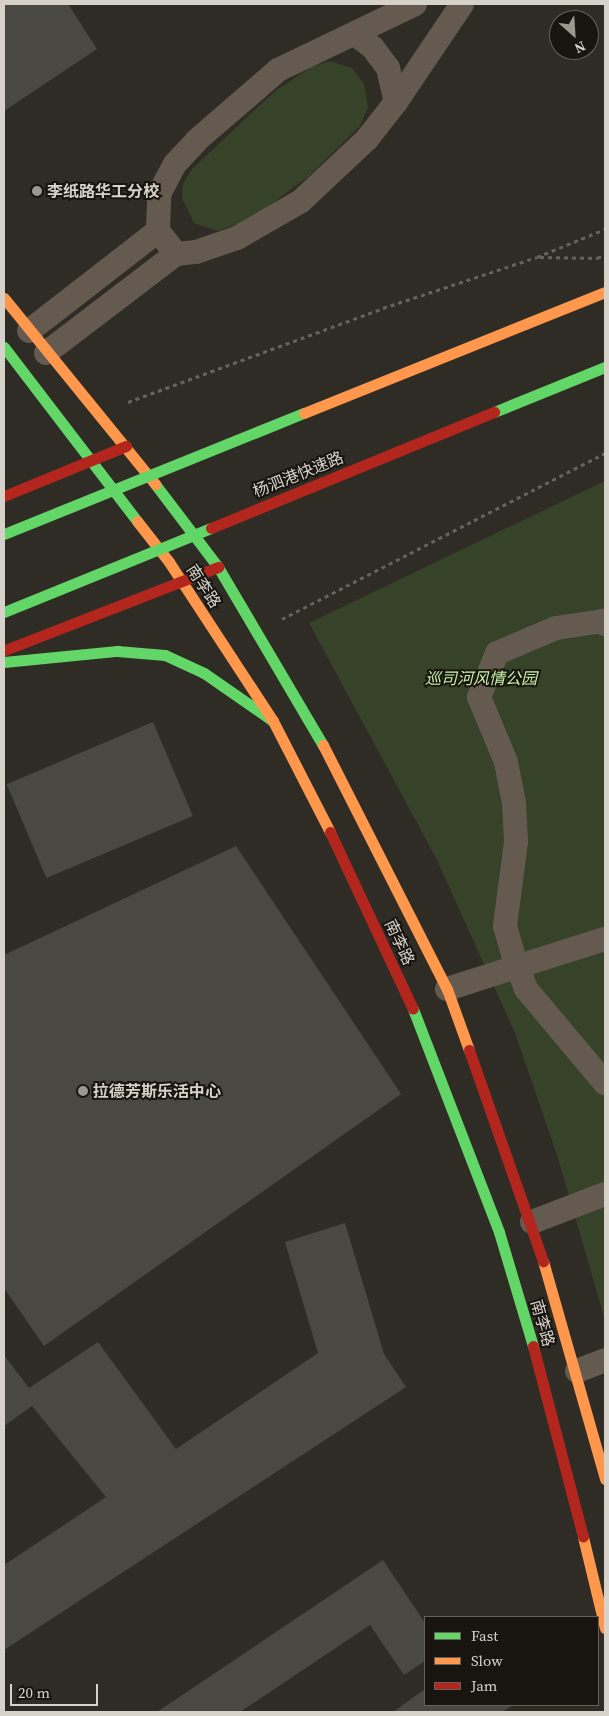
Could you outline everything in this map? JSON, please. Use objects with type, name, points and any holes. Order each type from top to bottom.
[{"type":"main road","points":[[4,534],[605,292]]},
{"type":"main road","name":"南李路","points":[[4,298],[46,353],[126,446],[218,567],[312,724],[446,989],[532,1222],[577,1371],[605,1479]]},
{"type":"main road","name":"南李路","points":[[4,347],[92,460],[182,581],[273,722],[349,870],[412,1006],[477,1168],[556,1426],[605,1628]]},
{"type":"main road","name":"杨泗港快速路","points":[[4,612],[605,367]]},
{"type":"main road","points":[[4,496],[126,446]]},
{"type":"main road","points":[[4,650],[218,567]]},
{"type":"main road","points":[[4,662],[117,650],[165,655],[204,673],[273,722]]},
{"type":"street","points":[[176,254],[158,231],[159,194],[175,164],[197,140],[278,70],[356,35],[415,4]]},
{"type":"street","points":[[46,353],[176,254],[196,252],[237,238],[301,201],[367,139],[396,102],[462,4]]},
{"type":"street","points":[[356,35],[373,48],[388,68],[396,102]]},
{"type":"street","points":[[29,330],[158,231]]},
{"type":"street","points":[[605,624],[603,621],[556,628],[497,653],[479,697],[506,762],[514,803],[516,842],[505,926],[517,966],[526,989],[605,1083]]},
{"type":"street","points":[[446,989],[605,939]]},
{"type":"street","points":[[532,1222],[605,1194]]},
{"type":"street","points":[[577,1371],[605,1360]]},
{"type":"path","points":[[96,412],[383,308],[537,257],[605,229]]},
{"type":"path","points":[[537,257],[597,258],[605,255]]},
{"type":"path","points":[[257,632],[605,453]]},
{"type":"green space","points":[[330,61],[352,68],[364,84],[368,107],[360,126],[310,175],[253,218],[218,231],[194,223],[182,198],[183,184],[192,169],[275,91],[313,66]]},
{"type":"green space","name":"巡司河风情公园","points":[[605,481],[605,1320],[558,1158],[515,1033],[436,858],[309,623]]},
{"type":"building","points":[[4,4],[68,4],[97,49],[4,111]]},
{"type":"building","points":[[153,722],[193,816],[46,878],[7,784]]},
{"type":"building","points":[[236,846],[401,1094],[44,1346],[4,1288],[4,955]]},
{"type":"building","points":[[345,1223],[384,1354],[406,1387],[4,1650],[4,1565],[106,1497],[32,1406],[4,1426],[4,1355],[29,1388],[98,1342],[176,1449],[318,1353],[285,1242]]},
{"type":"building","points":[[383,1560],[424,1622],[424,1662],[404,1675],[370,1625],[240,1712],[157,1712]]},
{"type":"building","points":[[424,1690],[424,1706],[511,1706],[502,1712],[393,1712]]},
{"type":"traffic: fast","points":[[4,347],[137,521]]},
{"type":"traffic: fast","points":[[494,412],[605,367]]},
{"type":"traffic: fast","points":[[4,534],[304,413]]},
{"type":"traffic: fast","points":[[155,484],[218,567],[323,745]]},
{"type":"traffic: fast","points":[[4,612],[211,528]]},
{"type":"traffic: fast","points":[[4,662],[117,651],[165,655],[204,673],[273,721]]},
{"type":"traffic: fast","points":[[413,1009],[499,1232],[533,1346]]},
{"type":"traffic: slow","points":[[304,413],[605,292]]},
{"type":"traffic: slow","points":[[4,298],[155,484]]},
{"type":"traffic: slow","points":[[137,521],[169,562],[273,721],[330,832]]},
{"type":"traffic: slow","points":[[323,745],[447,989],[469,1050]]},
{"type":"traffic: slow","points":[[543,1261],[605,1479]]},
{"type":"traffic: slow","points":[[583,1537],[605,1628]]},
{"type":"traffic: jam","points":[[211,528],[494,412]]},
{"type":"traffic: jam","points":[[4,496],[126,446]]},
{"type":"traffic: jam","points":[[5,650],[218,567]]},
{"type":"traffic: jam","points":[[330,832],[413,1009]]},
{"type":"traffic: jam","points":[[469,1050],[543,1261]]},
{"type":"traffic: jam","points":[[533,1346],[583,1537]]},
{"type":"place","name":"李纸路华工分校","points":[[37,191]]},
{"type":"place","name":"拉德芳斯乐活中心","points":[[83,1091]]}]
